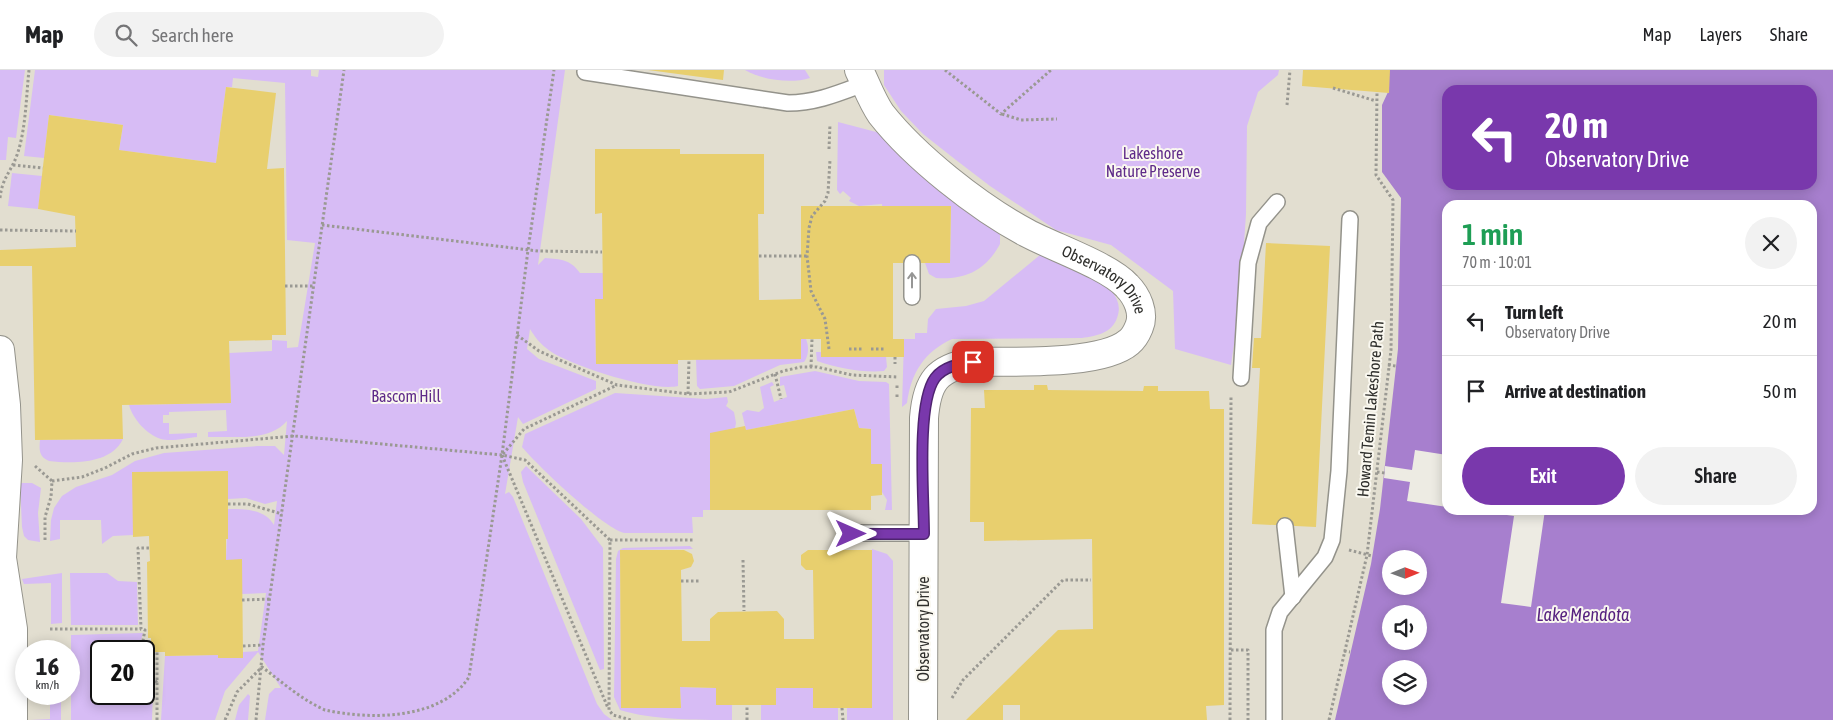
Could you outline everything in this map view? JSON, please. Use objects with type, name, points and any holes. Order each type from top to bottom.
[{"type":"street","name":"Observatory Drive","points":[[862,77],[880,112],[931,164],[978,201],[1026,233],[1112,274],[1127,285],[1138,300],[1142,314],[1136,334],[1128,343],[1113,351],[1082,358],[973,362],[955,365],[942,371],[935,378],[925,401],[924,418],[922,720]]},
{"type":"street","points":[[0,350],[6,397],[8,460],[2,558],[13,629],[13,720]]},
{"type":"lane","points":[[585,72],[788,103],[807,103],[824,99],[862,77]]},
{"type":"lane","points":[[1241,378],[1248,263],[1259,223],[1277,202]]},
{"type":"lane","points":[[1274,720],[1274,630],[1280,612],[1325,557],[1333,531],[1339,471],[1350,219]]},
{"type":"lane","points":[[912,263],[912,297]]},
{"type":"lane","points":[[1285,526],[1293,597]]},
{"type":"lane","points":[[851,534],[924,534]]},
{"type":"path","points":[[0,198],[7,172],[12,165],[21,138],[30,70]]},
{"type":"path","points":[[256,720],[263,645],[294,436],[344,70]]},
{"type":"path","points":[[262,667],[316,706],[345,718],[384,719],[426,711],[452,698],[469,677],[502,455],[528,250],[554,70]]},
{"type":"path","points":[[945,70],[1001,114],[1021,120],[1057,119]]},
{"type":"path","points":[[1001,114],[1051,70]]},
{"type":"path","points":[[1287,105],[1290,70]]},
{"type":"path","points":[[1333,88],[1376,101]]},
{"type":"path","name":"Howard Temin Lakeshore Path","points":[[1329,720],[1367,555],[1391,350],[1393,200],[1376,175],[1376,92]]},
{"type":"path","points":[[830,124],[830,149]]},
{"type":"path","points":[[829,349],[825,319],[810,291],[807,256],[812,216],[826,201],[828,194],[830,160]]},
{"type":"path","points":[[12,165],[43,168]]},
{"type":"path","points":[[322,224],[528,250],[602,252]]},
{"type":"path","points":[[0,230],[76,231]]},
{"type":"path","points":[[759,256],[807,256]]},
{"type":"path","points":[[285,286],[314,286]]},
{"type":"path","points":[[517,335],[539,351],[618,385],[688,394],[730,392],[791,368],[811,367],[852,375],[898,377]]},
{"type":"path","points":[[811,367],[812,339]]},
{"type":"path","points":[[871,348],[885,349]]},
{"type":"path","points":[[850,349],[863,349]]},
{"type":"path","points":[[895,357],[895,364]]},
{"type":"path","points":[[688,394],[689,360]]},
{"type":"path","points":[[1388,365],[1396,366]]},
{"type":"path","points":[[775,374],[781,399]]},
{"type":"path","points":[[502,455],[524,429],[618,385]]},
{"type":"path","points":[[1230,720],[1231,400]]},
{"type":"path","points":[[28,460],[52,481],[82,477],[132,454],[156,448],[294,436],[502,455],[525,460],[610,540],[693,540]]},
{"type":"path","points":[[502,455],[609,710],[613,715],[630,720]]},
{"type":"path","points":[[1377,472],[1384,472]]},
{"type":"path","points":[[45,542],[44,517],[51,497],[52,481]]},
{"type":"path","points":[[228,504],[248,504],[282,514]]},
{"type":"path","points":[[609,710],[610,540]]},
{"type":"path","points":[[140,630],[138,548],[149,548]]},
{"type":"path","points":[[1367,555],[1372,556]]},
{"type":"path","points":[[743,560],[744,611]]},
{"type":"path","points":[[950,701],[963,680],[1063,580],[1091,580]]},
{"type":"path","points":[[681,582],[700,582]]},
{"type":"path","points":[[242,600],[271,599]]},
{"type":"path","points":[[50,629],[145,630],[143,640]]},
{"type":"path","points":[[243,646],[263,645]]},
{"type":"path","points":[[1231,650],[1248,650],[1248,720]]},
{"type":"path","points":[[1344,651],[1350,652]]},
{"type":"path","points":[[157,652],[157,720]]},
{"type":"path","points":[[225,720],[236,692],[262,667]]},
{"type":"path","points":[[747,705],[747,720]]},
{"type":"path","points":[[842,708],[843,720]]},
{"type":"shaded area","points":[[0,70],[1550,70],[1474,85],[1442,85],[1442,190],[1448,190],[1448,200],[1442,200],[1442,515],[1451,515],[1556,720],[0,720]]},
{"type":"green space","points":[[0,70],[25,70],[16,138],[8,137],[6,160],[0,160]]},
{"type":"green space","name":"Bascom Hill","points":[[35,70],[311,70],[311,76],[318,77],[319,70],[565,70],[538,265],[545,258],[556,259],[573,265],[580,273],[603,273],[603,299],[595,299],[596,364],[678,364],[678,386],[666,387],[632,382],[593,370],[561,357],[543,346],[530,329],[527,349],[539,359],[596,381],[596,389],[523,424],[518,417],[505,494],[509,492],[513,497],[597,704],[604,714],[612,720],[265,720],[269,694],[275,688],[281,688],[258,652],[225,691],[215,720],[161,720],[165,656],[218,655],[218,658],[242,658],[243,652],[258,651],[266,593],[242,594],[242,560],[226,560],[228,509],[260,513],[274,525],[277,501],[265,504],[246,498],[228,499],[227,471],[133,472],[133,535],[113,536],[102,544],[101,520],[60,520],[60,539],[50,541],[51,520],[54,508],[62,496],[76,487],[112,475],[135,461],[164,453],[258,446],[275,446],[284,455],[287,421],[280,428],[261,435],[208,437],[208,432],[227,431],[226,410],[169,412],[169,415],[163,415],[163,423],[169,423],[169,434],[197,433],[197,437],[165,440],[155,437],[145,430],[137,421],[129,405],[231,403],[229,353],[272,351],[272,340],[287,341],[287,348],[298,347],[315,243],[287,240],[285,83],[233,78],[232,87],[226,87],[216,163],[119,150],[123,125],[49,115],[44,158],[24,156]]},
{"type":"green space","points":[[745,70],[805,70],[810,78],[794,81],[768,79]]},
{"type":"green space","name":"Lakeshore Nature Preserve","points":[[884,70],[1279,70],[1278,75],[1258,92],[1247,126],[1246,214],[1240,302],[1231,365],[1175,349],[1173,291],[1111,245],[1056,230],[990,186],[956,160],[923,134],[901,111],[884,85]]},
{"type":"green space","points":[[838,122],[880,133],[1000,231],[1000,244],[988,261],[982,267],[966,275],[936,278],[929,274],[925,263],[950,263],[951,207],[882,209],[882,204],[859,206],[849,201],[851,198],[843,191],[840,194],[837,190]]},
{"type":"green space","points":[[12,173],[42,176],[38,209],[8,206]]},
{"type":"green space","points":[[1040,255],[1047,256],[1083,271],[1107,286],[1115,296],[1119,306],[1115,323],[1098,335],[1082,338],[952,339],[934,350],[921,365],[912,382],[907,403],[902,407],[904,339],[915,339],[915,333],[927,333],[928,319],[936,309],[966,306],[984,301]]},
{"type":"green space","points":[[801,339],[806,339],[808,345],[808,354],[804,362],[780,365],[734,386],[700,389],[697,386],[696,359],[800,359]]},
{"type":"green space","points":[[816,352],[821,352],[821,357],[886,357],[887,367],[884,371],[859,371],[842,368],[817,361]]},
{"type":"green space","points":[[815,371],[859,381],[886,382],[889,384],[892,510],[885,510],[887,500],[882,492],[882,465],[871,464],[871,429],[859,428],[854,409],[746,430],[742,413],[747,410],[759,412],[764,408],[760,387],[772,382],[774,385],[770,387],[774,402],[787,397],[784,385],[780,386],[780,377]]},
{"type":"green space","points":[[615,393],[706,399],[727,397],[728,402],[726,406],[734,412],[735,428],[710,434],[710,510],[703,510],[703,517],[692,517],[693,533],[625,533],[615,529],[572,496],[522,447],[525,434]]},
{"type":"green space","points":[[123,439],[117,447],[101,458],[80,462],[49,461],[41,455],[40,450],[40,440]]},
{"type":"green space","points":[[526,466],[581,519],[603,548],[604,669],[600,670],[523,482],[521,472]]},
{"type":"green space","points":[[20,483],[32,483],[41,488],[38,513],[40,542],[28,540],[24,536]]},
{"type":"green space","points":[[690,546],[693,549],[620,550],[621,707],[681,708],[680,687],[716,688],[716,704],[732,705],[732,720],[675,719],[646,716],[620,710],[614,697],[616,559],[618,551],[623,548]]},
{"type":"green space","points":[[872,549],[887,554],[893,561],[893,720],[847,720],[847,708],[872,708]]},
{"type":"green space","points":[[62,573],[62,623],[51,624],[51,583],[24,584],[22,579]]},
{"type":"green space","points":[[70,573],[107,573],[118,581],[137,582],[138,625],[71,625]]},
{"type":"green space","points":[[143,633],[141,640],[90,640],[90,705],[152,705],[152,720],[71,720],[71,705],[80,705],[80,640],[71,640],[71,635]]},
{"type":"green space","points":[[776,688],[813,688],[813,708],[838,708],[838,720],[761,720],[761,705],[776,705]]},
{"type":"green space","points":[[248,694],[250,696],[248,720],[235,720],[239,705]]},
{"type":"green space","points":[[50,705],[61,705],[61,720],[30,720],[50,719]]},
{"type":"water","name":"Lake Mendota","points":[[1389,70],[1833,70],[1833,720],[1335,720],[1371,564],[1380,509],[1398,349],[1401,198],[1382,172],[1382,105],[1388,92]]},
{"type":"pier","points":[[1415,450],[1442,454],[1442,506],[1407,501],[1410,482],[1384,478],[1385,466],[1412,470]]},
{"type":"pier","points":[[1507,515],[1544,515],[1531,607],[1501,603],[1514,516]]},
{"type":"building","points":[[648,70],[724,70],[723,80]]},
{"type":"building","points":[[1303,70],[1390,70],[1389,93],[1302,86]]},
{"type":"building","points":[[226,87],[276,93],[267,169],[284,168],[286,335],[272,335],[272,340],[229,341],[231,403],[122,405],[123,439],[35,440],[32,266],[0,266],[0,250],[76,247],[75,216],[38,209],[49,115],[123,125],[119,150],[216,163]]},
{"type":"building","points":[[595,149],[680,149],[680,154],[764,154],[764,214],[758,214],[759,300],[801,299],[801,206],[951,206],[950,263],[893,263],[893,339],[904,339],[904,357],[821,357],[821,339],[801,339],[801,359],[678,360],[678,364],[596,364],[595,299],[603,299],[602,213],[595,214]]},
{"type":"building","points":[[1266,243],[1330,246],[1316,527],[1252,524],[1260,368],[1252,368],[1254,338],[1261,338]]},
{"type":"building","points":[[1034,385],[1047,385],[1048,390],[1143,391],[1144,386],[1158,386],[1158,391],[1209,391],[1210,409],[1224,409],[1224,705],[1206,706],[1207,720],[1020,720],[1020,705],[1003,705],[1003,720],[966,720],[1058,630],[1093,629],[1092,539],[984,541],[984,522],[970,522],[971,408],[985,408],[984,390],[1034,390]]},
{"type":"building","points":[[854,409],[859,428],[871,429],[871,464],[882,464],[882,495],[871,496],[871,510],[710,510],[710,433],[745,426],[746,430]]},
{"type":"building","points":[[228,471],[228,539],[226,539],[226,560],[242,559],[243,658],[218,658],[218,655],[165,656],[165,652],[155,652],[155,640],[148,638],[147,562],[150,561],[149,536],[133,537],[132,472]]},
{"type":"building","points":[[620,550],[684,550],[692,554],[694,561],[691,567],[681,570],[682,641],[710,641],[710,619],[718,612],[777,611],[784,619],[784,639],[814,639],[813,570],[806,570],[801,565],[801,555],[808,550],[872,550],[872,708],[813,708],[813,688],[776,688],[776,705],[716,705],[716,688],[680,687],[681,708],[621,708]]},
{"type":"route","points":[[851,534],[924,534],[925,401],[935,378],[942,371],[955,365],[973,362]]}]
